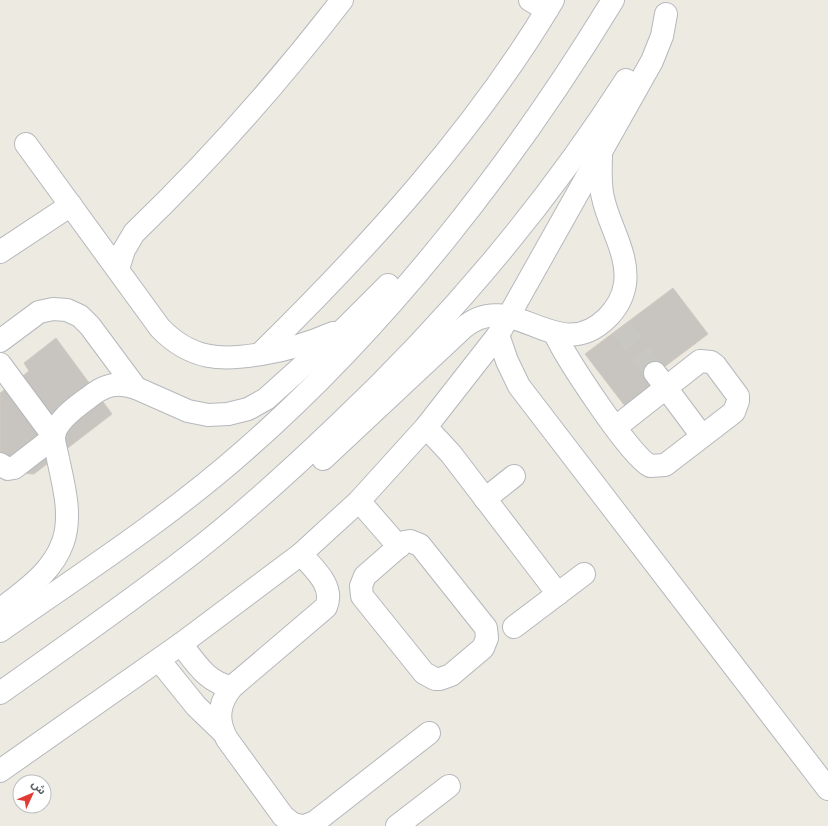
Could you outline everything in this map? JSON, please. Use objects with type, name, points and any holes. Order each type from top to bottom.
[{"type":"street","points":[[118,269],[124,250],[134,233],[230,136],[267,94],[342,0]]},
{"type":"street","points":[[0,631],[151,526],[244,452],[328,372],[449,236],[532,123],[613,0]]},
{"type":"street","points":[[260,354],[307,308],[397,210],[480,106],[543,3]]},
{"type":"street","points":[[0,771],[159,660],[301,554],[356,505],[426,428],[468,376],[510,316],[659,47],[670,7]]},
{"type":"street","points":[[0,693],[194,552],[247,508],[403,362],[476,283],[520,229],[579,151],[670,7]]},
{"type":"street","points":[[26,144],[160,328],[186,349],[196,354],[220,358],[247,358],[260,354],[288,350],[345,328]]},
{"type":"street","points":[[194,552],[238,528],[295,484],[367,420],[469,322],[487,315],[510,316],[555,334],[568,336],[580,334],[602,322],[616,320],[624,291],[626,266],[603,201],[600,177],[601,152]]},
{"type":"street","points":[[0,252],[71,205]]},
{"type":"street","points":[[94,236],[115,237],[134,233]]},
{"type":"street","points":[[0,464],[8,469],[14,468],[54,437],[63,419],[100,389],[115,384],[125,384],[188,411],[208,415],[228,414],[248,408],[266,399],[345,328],[405,268],[449,236]]},
{"type":"street","points":[[0,341],[39,312],[52,308],[67,310],[80,316],[90,326],[136,388]]},
{"type":"street","points":[[555,334],[569,361],[616,427],[642,461],[655,467],[665,465],[734,412],[738,401],[735,391],[715,365],[706,360],[660,381],[616,427]]},
{"type":"street","points":[[498,335],[507,361],[519,386],[828,789]]},
{"type":"street","points":[[0,364],[54,437],[67,506],[67,524],[63,542],[56,558],[45,573],[0,610]]},
{"type":"street","points":[[468,376],[487,371],[505,376],[519,386]]},
{"type":"street","points":[[660,381],[702,436]]},
{"type":"street","points":[[426,428],[450,454],[558,594]]},
{"type":"street","points":[[485,499],[514,476]]},
{"type":"street","points":[[356,505],[395,550]]},
{"type":"street","points":[[410,541],[420,545],[486,628],[487,638],[483,648],[446,678],[435,678],[424,673],[362,596],[361,586],[365,576],[395,550],[404,542],[410,541]]},
{"type":"street","points":[[222,731],[220,712],[222,703],[232,687],[326,607],[329,595],[328,589],[319,575],[301,554]]},
{"type":"street","points":[[514,627],[584,574]]},
{"type":"street","points":[[181,644],[208,677],[219,684],[232,687]]},
{"type":"street","points":[[159,660],[196,706],[222,731],[283,816],[293,824],[304,826],[315,822],[429,733]]},
{"type":"street","points":[[397,826],[449,786]]},
{"type":"building","points":[[673,288],[708,334],[651,377],[659,387],[628,410],[585,354]]},
{"type":"building","points":[[56,338],[112,414],[34,474],[15,473],[0,454],[0,393],[29,371],[24,363]]},
{"type":"tunnel","points":[[621,327],[655,373]]}]
